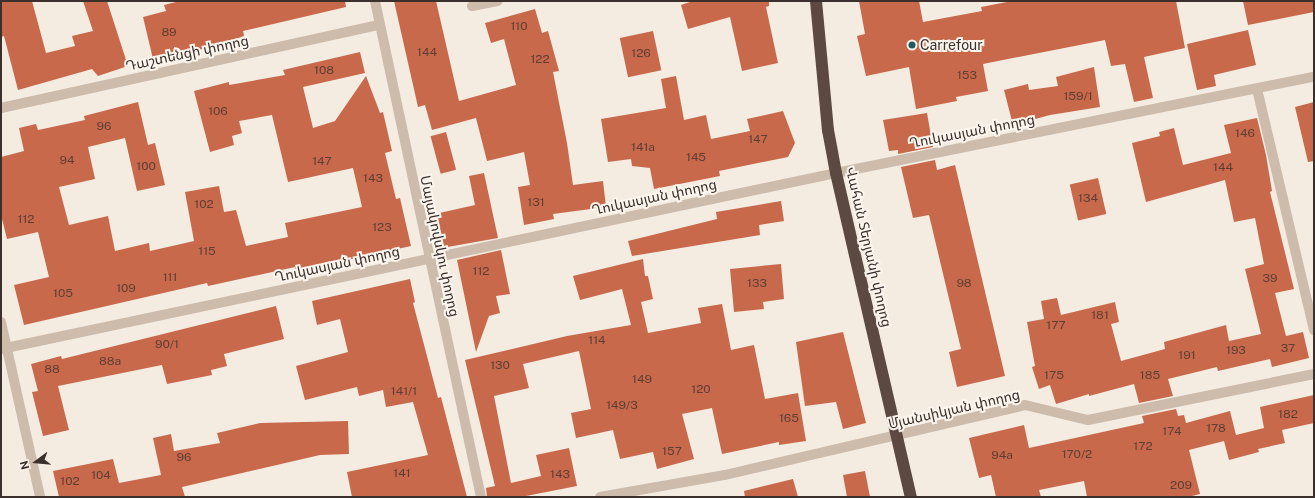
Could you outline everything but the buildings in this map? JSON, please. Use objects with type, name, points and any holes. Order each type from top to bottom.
[{"type":"highway","name":"Վահան Տերյանի փողոց","points":[[816,1],[828,130],[836,173],[911,497]]},
{"type":"street","name":"Մայակովսկու փողոց","points":[[375,1],[428,259],[481,497]]},
{"type":"street","points":[[472,6],[498,1]]},
{"type":"street","name":"Դաշտենցի փողոց","points":[[1,108],[380,25]]},
{"type":"street","name":"Ղուկասյան փողոց","points":[[4,348],[836,173],[1314,77]]},
{"type":"street","points":[[1257,89],[1314,330]]},
{"type":"street","points":[[1,322],[4,348],[40,497]]},
{"type":"street","name":"Մյանսիկյան փողոց","points":[[600,497],[725,475],[1025,405],[1088,420],[1314,374]]},
{"type":"place","name":"Carrefour","points":[[912,45]]}]
